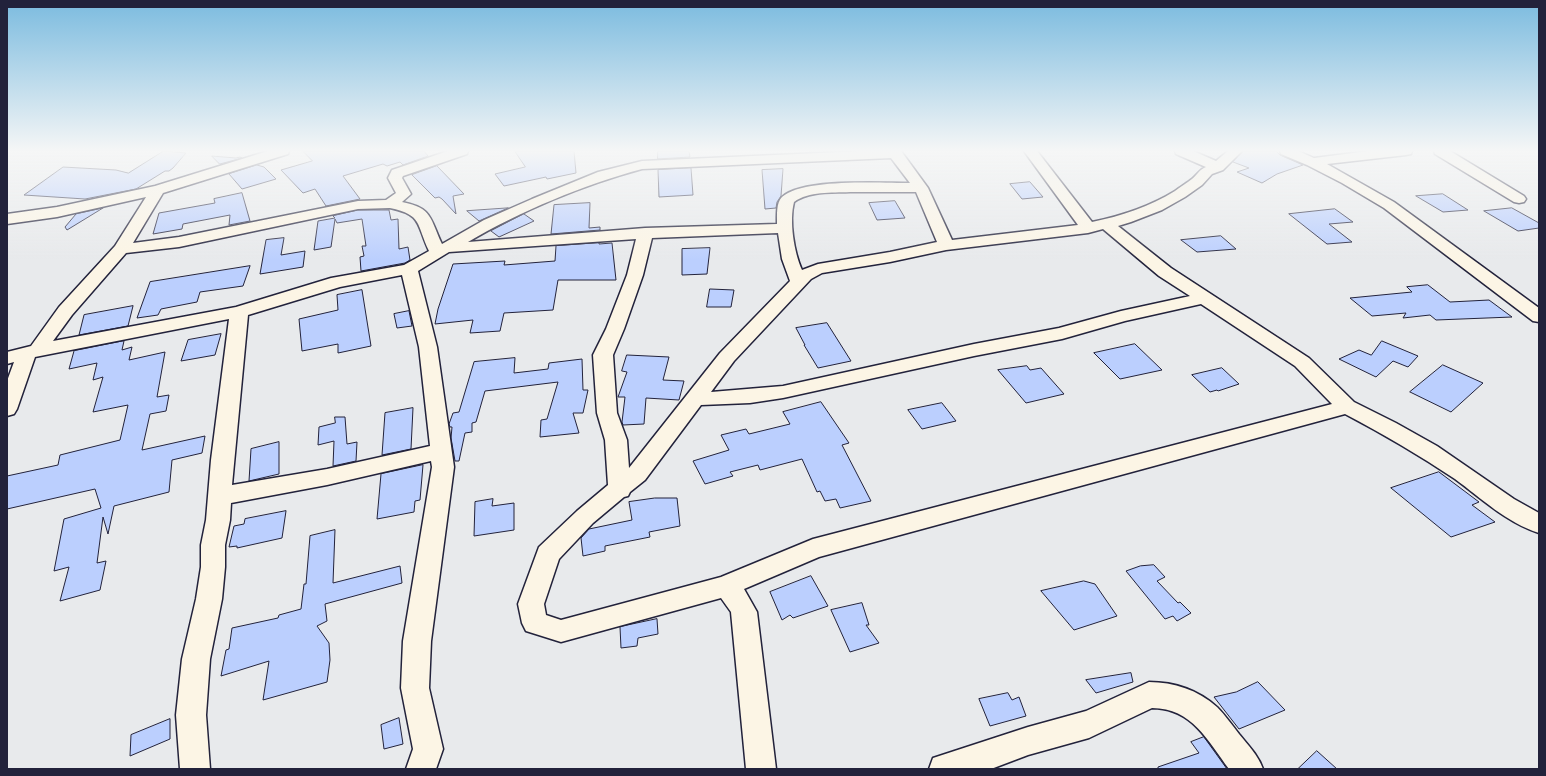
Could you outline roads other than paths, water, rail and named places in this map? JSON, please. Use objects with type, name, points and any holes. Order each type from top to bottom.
[{"type":"street","points":[[7,219],[57,212],[167,187]]},
{"type":"street","points":[[390,204],[404,194],[400,187]]},
{"type":"street","points":[[7,358],[33,351],[240,312],[337,282],[409,269],[489,223],[573,187]]},
{"type":"street","points":[[1062,187],[1097,226],[1302,362],[1347,407],[1389,428],[1429,451],[1506,505],[1539,524]]},
{"type":"street","points":[[1190,187],[1157,207],[1126,219],[1097,226],[946,245],[890,257],[818,269],[805,275],[727,356],[696,399],[637,474],[620,490],[585,516],[548,554],[531,604],[535,623],[561,631],[726,586],[813,549],[1347,407]]},
{"type":"street","points":[[1359,187],[1389,206],[1539,317]]},
{"type":"street","points":[[1500,187],[1519,199]]},
{"type":"street","points":[[799,282],[788,255],[784,211],[785,201],[792,194],[802,191],[839,188],[921,188],[946,245]]},
{"type":"street","points":[[7,409],[33,351],[65,311],[121,249],[158,190]]},
{"type":"street","points":[[121,249],[179,242],[358,206],[390,204],[405,207],[418,212],[425,220],[428,232],[442,251]]},
{"type":"street","points":[[442,251],[645,233],[786,228]]},
{"type":"street","points":[[620,490],[616,440],[607,413],[603,355],[615,329],[635,275],[645,233]]},
{"type":"street","points":[[409,269],[428,347],[443,467],[418,641],[415,688],[428,749],[421,769]]},
{"type":"street","points":[[696,399],[750,396],[783,392],[966,352],[1062,333],[1121,316],[1204,298]]},
{"type":"street","points":[[195,769],[191,716],[196,659],[209,598],[213,566],[213,545],[218,520],[222,460],[240,312]]},
{"type":"street","points":[[220,496],[327,477],[441,452]]},
{"type":"street","points":[[726,586],[739,602],[744,612],[761,769]]},
{"type":"street","points":[[944,769],[967,763],[1028,741],[1088,724],[1133,704],[1149,695],[1163,695],[1180,699],[1190,704],[1207,717],[1248,769]]}]
